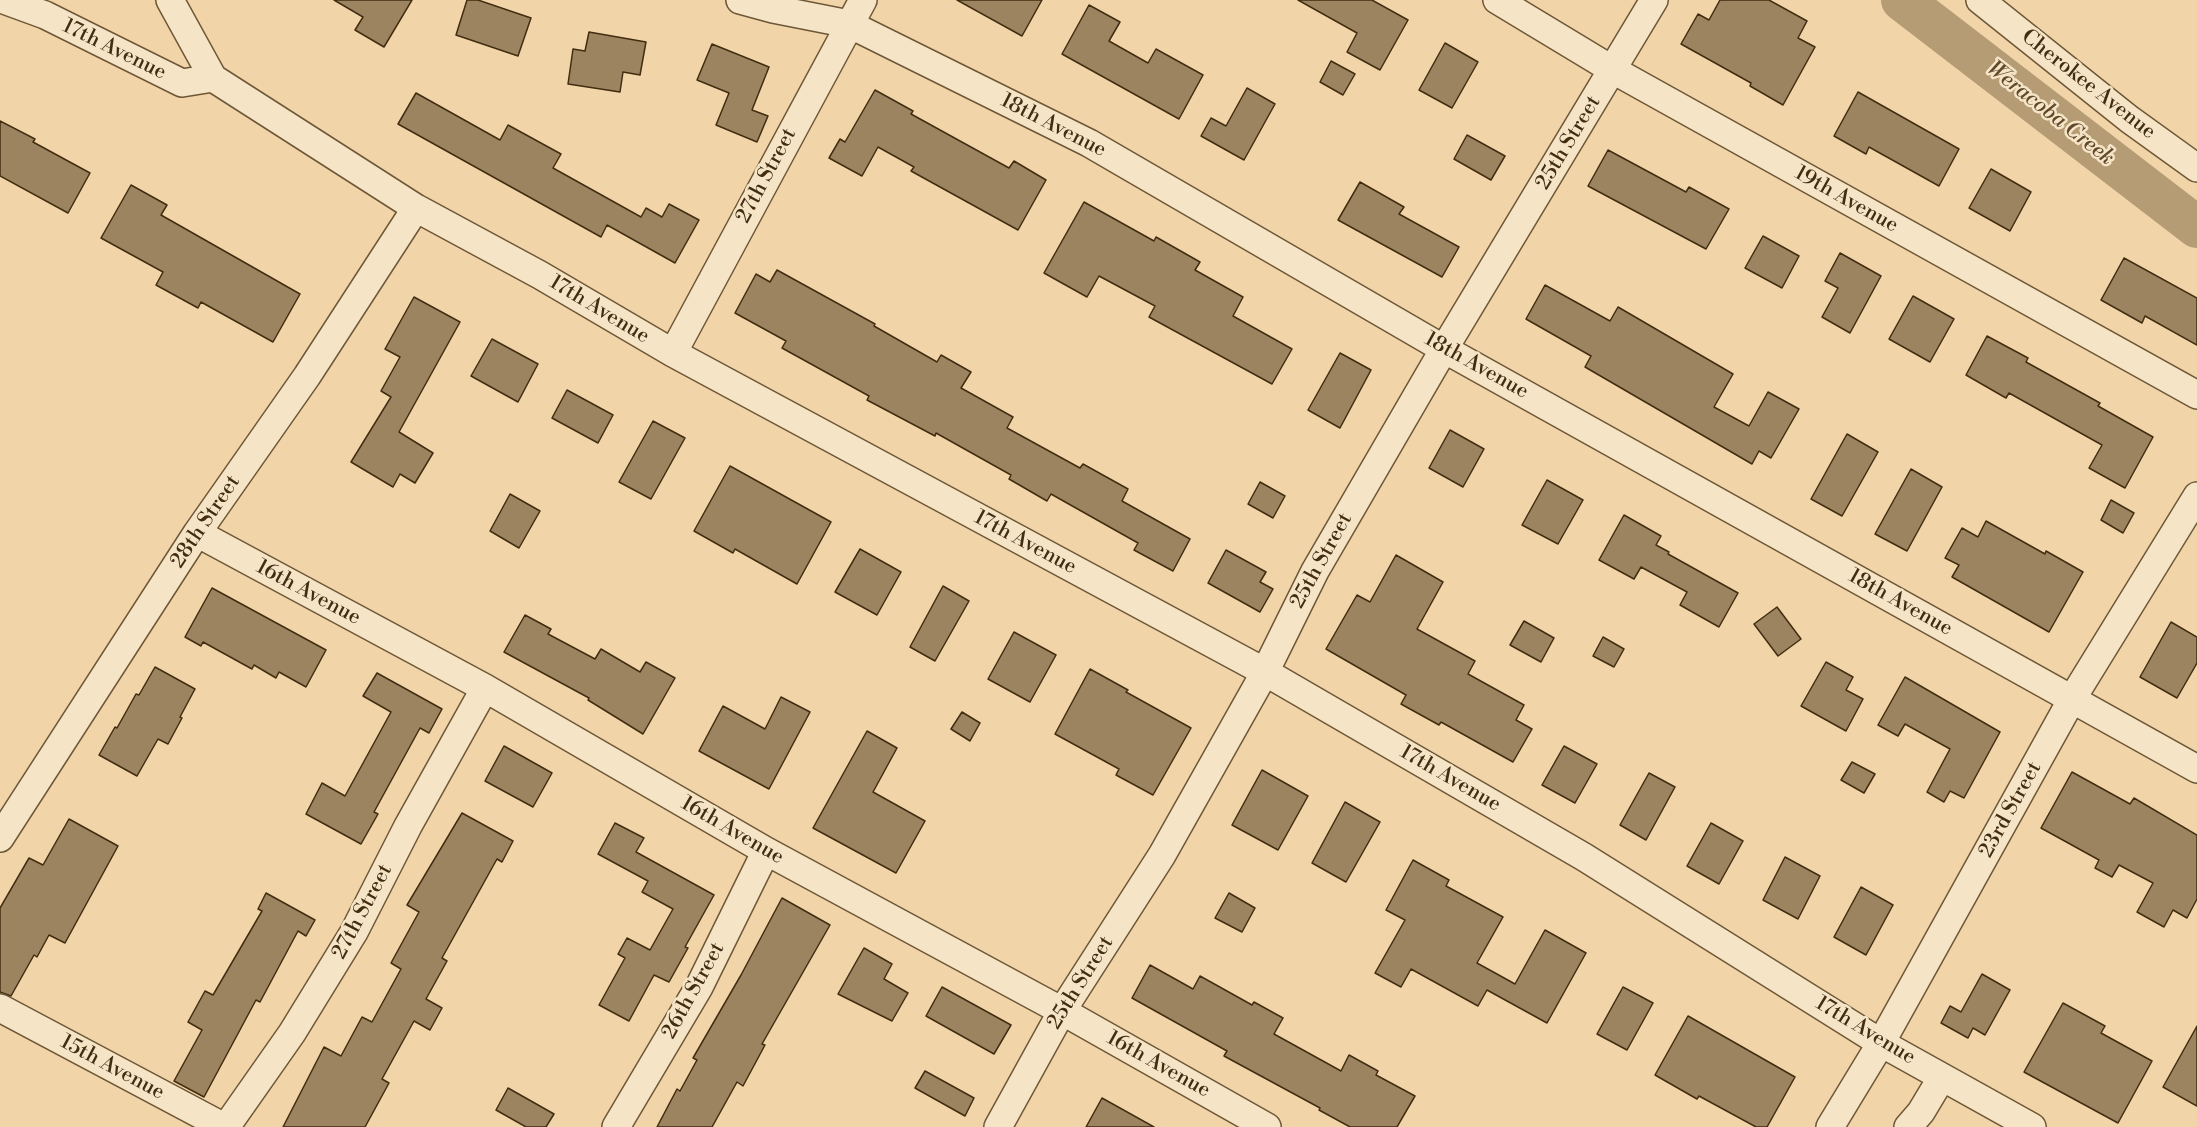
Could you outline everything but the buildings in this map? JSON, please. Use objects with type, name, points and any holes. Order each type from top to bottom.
[{"type":"street","name":"17th Avenue","points":[[4,0],[49,8],[182,83],[213,78],[416,208],[540,275],[673,353],[1265,672],[1584,857],[1881,1043],[2032,1127]]},
{"type":"street","points":[[170,0],[213,78]]},
{"type":"street","name":"18th Avenue","points":[[740,0],[849,24],[1089,143],[1444,349],[2197,769]]},
{"type":"street","name":"27th Street","points":[[673,353],[863,0]]},
{"type":"street","name":"19th Avenue","points":[[1497,0],[1613,70],[2197,395]]},
{"type":"street","name":"25th Street","points":[[998,1127],[1062,1011],[1161,855],[1265,672],[1315,570],[1444,349],[1654,0]]},
{"type":"street","name":"Cherokee Avenue","points":[[1980,0],[2129,119],[2197,168]]},
{"type":"street","name":"28th Street","points":[[0,838],[197,533],[307,376],[416,208]]},
{"type":"street","name":"23rd Street","points":[[1830,1127],[1881,1043],[2072,699],[2197,496]]},
{"type":"street","name":"16th Avenue","points":[[197,533],[485,688],[766,851],[1062,1011],[1267,1127]]},
{"type":"street","name":"27th Street","points":[[225,1127],[292,1033],[354,932],[408,826],[485,688]]},
{"type":"street","name":"26th Street","points":[[616,1127],[699,987],[766,851]]},
{"type":"street","name":"15th Avenue","points":[[0,1008],[225,1127]]},
{"type":"street","points":[[1908,1127],[1921,1112],[1942,1077]]},
{"type":"waterway","name":"Weracoba Creek","points":[[1902,0],[2197,227]]}]
